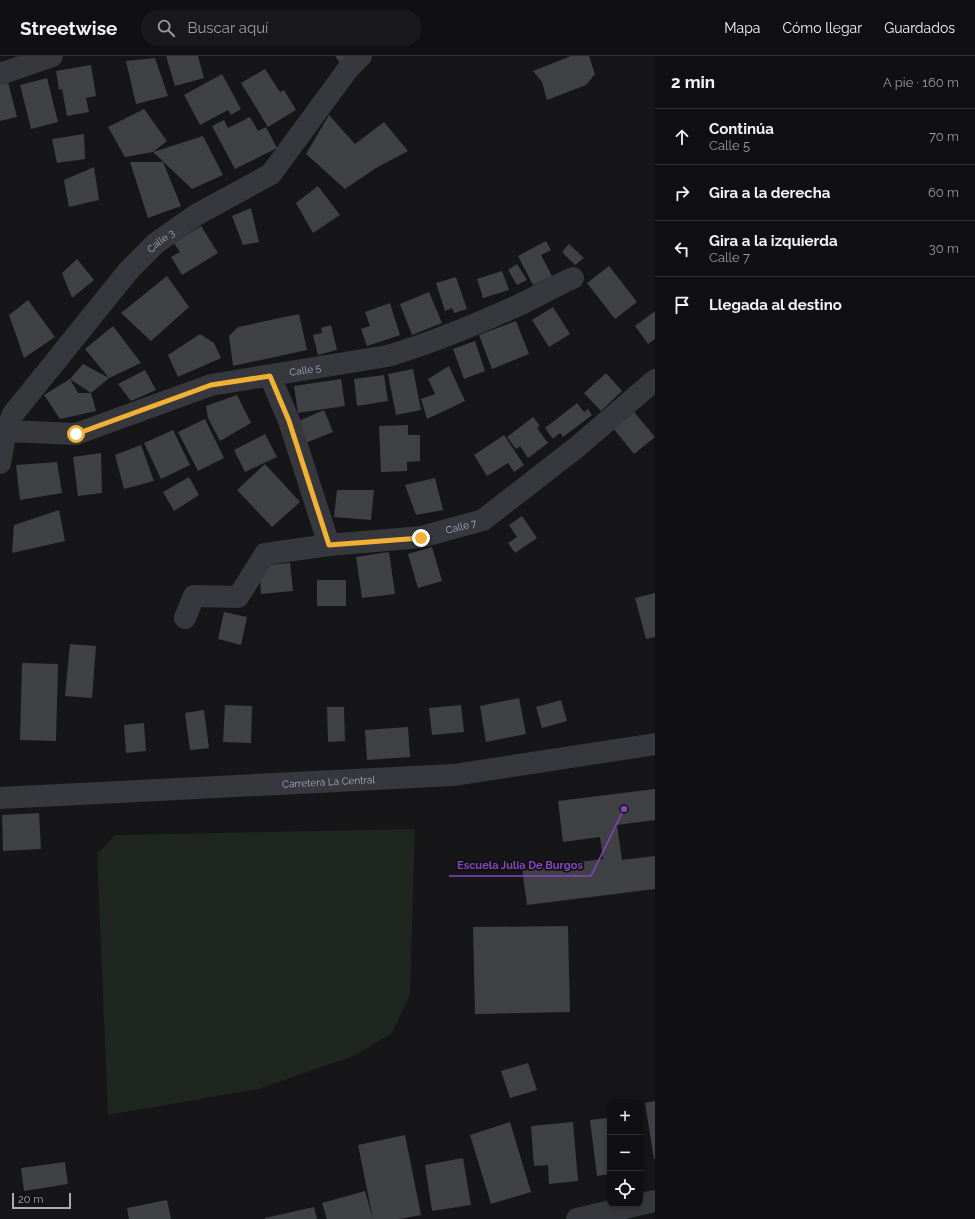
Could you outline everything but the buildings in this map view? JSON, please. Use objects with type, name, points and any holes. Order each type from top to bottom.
[{"type":"street","points":[[0,74],[52,56]]},
{"type":"street","name":"Calle 3","points":[[0,463],[6,420],[129,270],[156,243],[196,215],[270,174],[348,69],[361,56]]},
{"type":"street","name":"Calle 5","points":[[6,420],[76,434],[211,385],[387,356],[414,348],[522,303],[573,278]]},
{"type":"street","points":[[270,376],[289,421],[329,545]]},
{"type":"street","name":"Calle 7","points":[[186,618],[194,596],[238,597],[265,554],[329,545],[421,538],[483,520],[577,447],[655,380]]},
{"type":"street","name":"Carretera La Central","points":[[0,798],[454,775],[655,744]]},
{"type":"street","points":[[577,1219],[655,1201]]},
{"type":"shaded area","points":[[415,829],[410,994],[392,1033],[354,1056],[258,1089],[108,1115],[97,854],[115,835]]},
{"type":"place","name":"Escuela Julia De Burgos","points":[[624,809]]},
{"type":"route","points":[[76,434],[211,385],[270,376],[289,421],[329,545],[421,538]]}]
